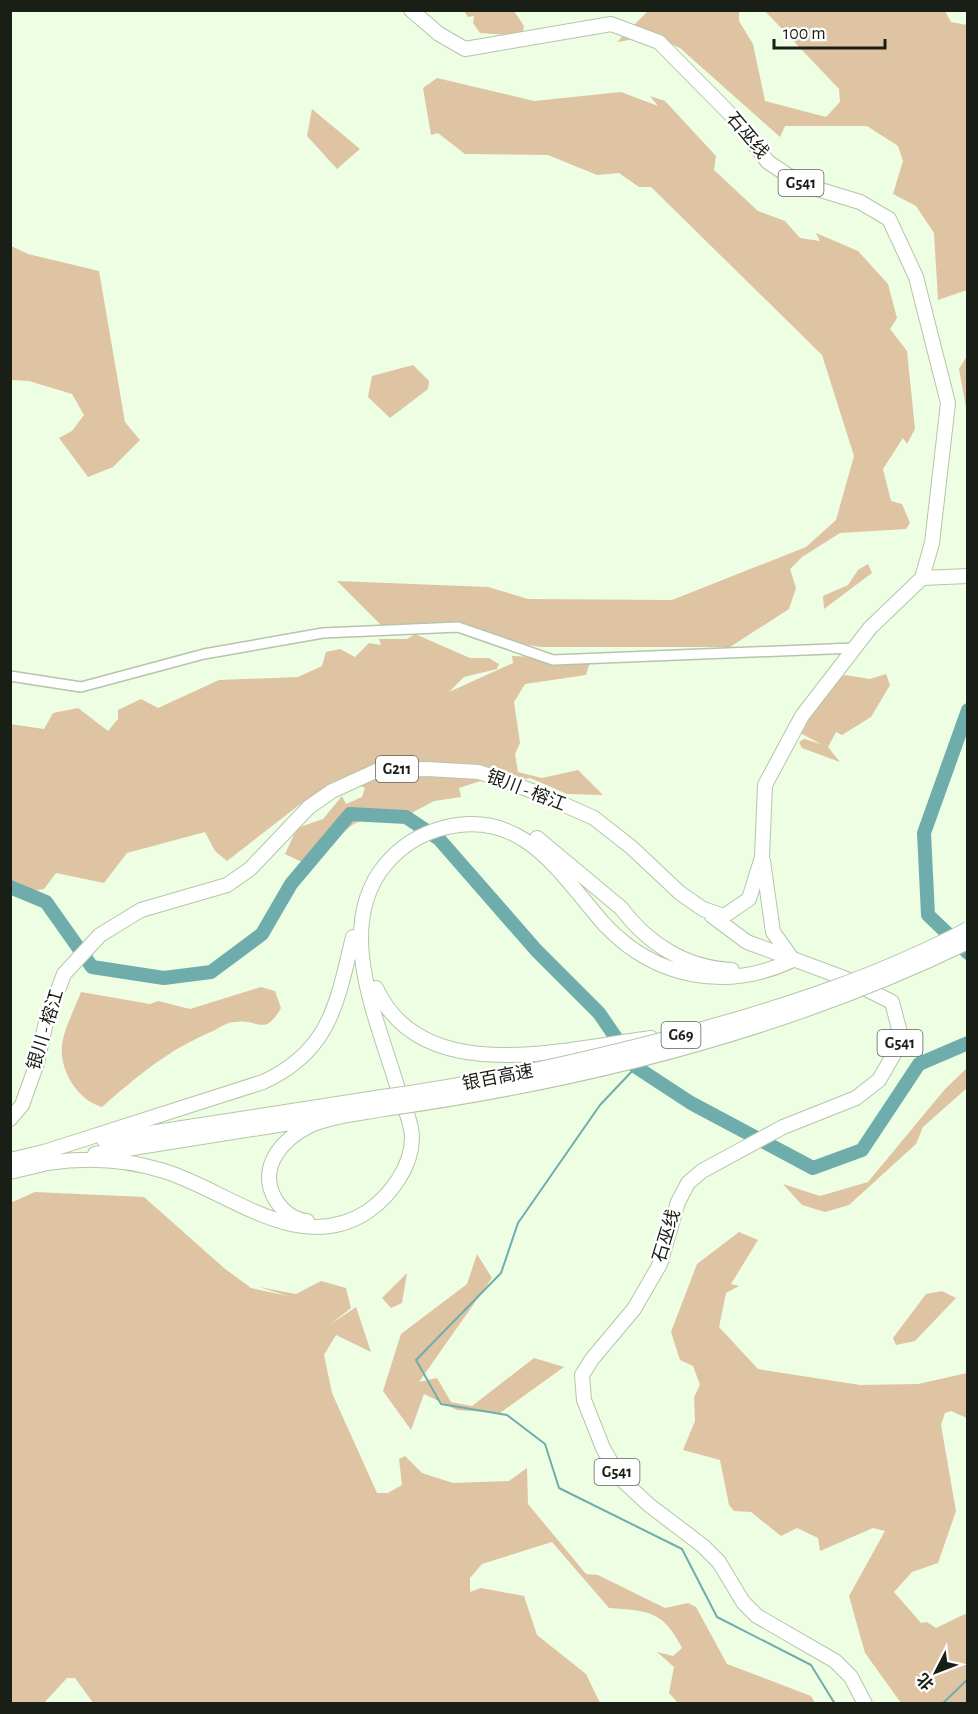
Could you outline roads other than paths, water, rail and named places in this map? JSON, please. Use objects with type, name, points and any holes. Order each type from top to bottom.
[{"type":"highway","name":"石巫线","points":[[411,10],[439,34],[465,49],[611,24],[659,42],[732,116],[768,162],[801,184],[860,202],[889,219],[916,277],[948,403],[932,543],[922,579]]},
{"type":"highway","points":[[793,960],[773,932],[762,857],[765,785],[802,716],[870,628],[922,579],[968,576]]},
{"type":"highway","name":"银川 - 榕江","points":[[10,1119],[22,1105],[37,1063],[46,1022],[64,974],[100,934],[141,910],[227,885],[250,869],[309,807],[332,791],[378,770],[428,768],[479,772],[538,793],[594,818],[631,847],[680,893],[747,942],[793,960]]},
{"type":"highway","points":[[46,1157],[263,1082],[285,1071],[312,1048],[330,1020],[353,937],[357,905],[375,866],[410,834],[444,824],[479,818],[502,822],[525,831],[621,908],[637,928],[656,944],[678,957],[702,966],[748,970],[793,960]]},
{"type":"highway","points":[[444,824],[490,826],[511,832],[531,843],[605,925],[644,957],[668,968],[692,975],[718,978],[744,976],[769,970],[793,960]]},
{"type":"highway","points":[[46,1157],[107,1160],[151,1167],[186,1179],[280,1222],[300,1227],[340,1224],[367,1211],[383,1199],[401,1174],[412,1136],[361,956],[360,927],[366,898],[393,851]]},
{"type":"highway","points":[[703,909],[724,916],[749,899],[762,857]]},
{"type":"highway","name":"银百高速","points":[[10,1160],[154,1143],[383,1103],[549,1069],[758,1014],[896,963],[968,929]]},
{"type":"highway","points":[[353,937],[355,958],[373,1028],[406,1137],[402,1154],[385,1187],[356,1210],[329,1220],[310,1221],[301,1220],[284,1210],[273,1195],[269,1176],[273,1157],[280,1147],[313,1124],[383,1103]]},
{"type":"highway","name":"银百高速","points":[[383,1103],[552,1080],[744,1030],[858,991],[968,942]]},
{"type":"highway","points":[[361,956],[385,1008],[397,1021],[430,1041],[454,1050],[503,1056],[687,1034]]},
{"type":"highway","name":"石巫线","points":[[793,960],[844,978],[892,1002],[902,1040],[879,1080],[856,1098],[783,1127],[702,1171],[688,1183],[678,1202],[660,1264],[634,1309],[592,1359],[582,1375],[584,1400],[603,1448],[620,1478],[649,1505],[703,1546],[719,1562],[743,1602],[757,1616],[836,1661],[851,1677],[865,1704]]},
{"type":"highway","name":"银百高速","points":[[10,1172],[46,1157]]},
{"type":"street","points":[[10,676],[81,687],[204,654],[323,633],[458,627],[553,660],[854,648]]},
{"type":"waterway","points":[[968,710],[924,833],[928,915],[968,953]]},
{"type":"waterway","points":[[10,887],[46,902],[92,967],[164,978],[211,972],[262,934],[291,884],[350,814],[406,817],[439,839],[536,950],[599,1013],[636,1067],[691,1103],[813,1168],[862,1150],[919,1064],[968,1043]]},
{"type":"waterway","points":[[636,1067],[600,1105],[518,1223],[501,1273],[416,1360],[441,1404],[507,1415],[545,1444],[559,1488],[682,1549],[717,1617],[811,1665],[835,1704]]},
{"type":"waterway","points":[[942,1704],[967,1680]]}]
